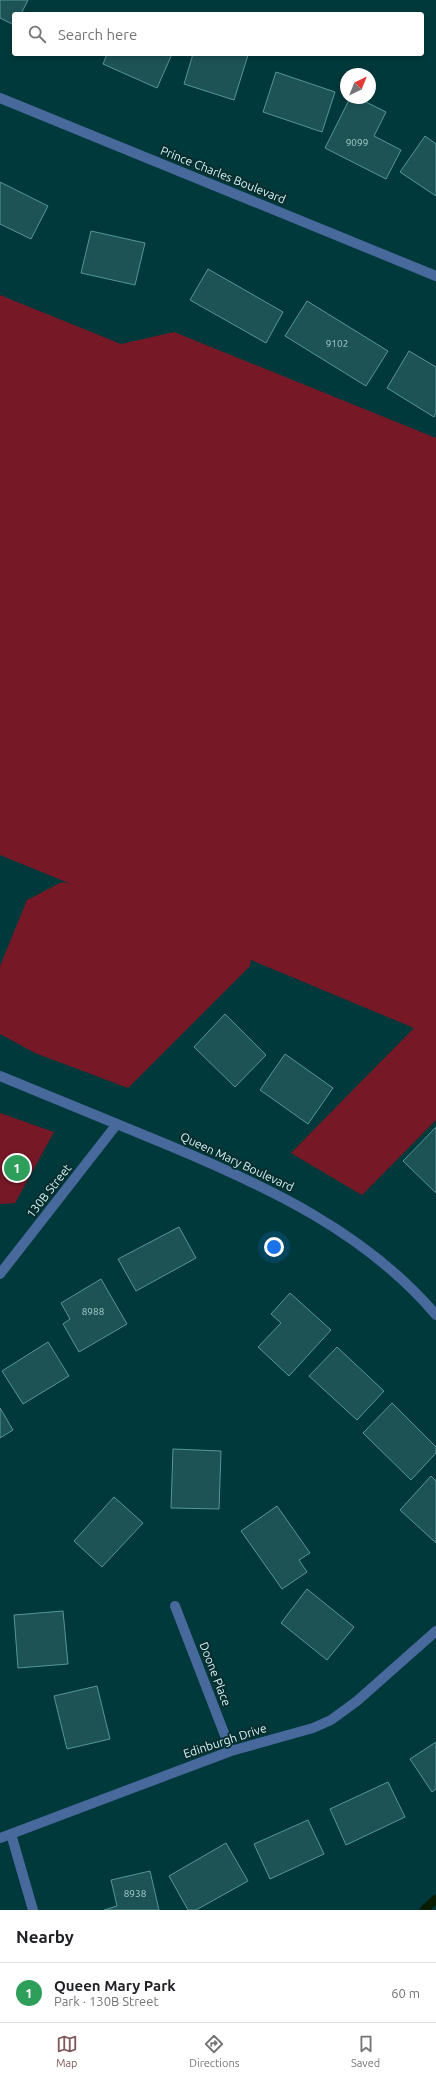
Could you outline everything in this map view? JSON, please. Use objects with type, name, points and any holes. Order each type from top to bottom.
[{"type":"street","name":"Prince Charles Boulevard","points":[[0,98],[436,276]]},
{"type":"street","name":"Queen Mary Boulevard","points":[[0,1076],[219,1166],[304,1208],[336,1228],[396,1273],[436,1315]]},
{"type":"street","name":"130B Street","points":[[0,1274],[118,1124]]},
{"type":"street","name":"Doone Place","points":[[175,1606],[231,1751]]},
{"type":"street","name":"Edinburgh Drive","points":[[0,1838],[231,1751],[313,1728],[331,1720],[357,1701],[436,1631]]},
{"type":"street","points":[[11,1834],[33,1910]]},
{"type":"shaded area","points":[[0,295],[121,344],[174,332],[436,438],[436,1120],[362,1195],[291,1153],[414,1028],[251,960],[250,966],[128,1088],[35,1053],[0,1034],[0,966],[27,900],[62,882],[71,884],[0,855]]},
{"type":"shaded area","points":[[0,1113],[54,1132],[15,1203],[0,1204]]},
{"type":"building","points":[[0,0],[28,0],[22,12],[12,12],[12,24],[0,18]]},
{"type":"building","points":[[106,56],[171,56],[157,88],[103,64]]},
{"type":"building","points":[[192,56],[248,56],[234,100],[184,84]]},
{"type":"building","points":[[276,72],[335,92],[322,132],[263,112]]},
{"type":"building","points":[[347,104],[370,104],[386,112],[374,136],[401,150],[386,179],[325,148]]},
{"type":"building","points":[[425,136],[436,144],[436,196],[400,172]]},
{"type":"building","points":[[0,182],[48,206],[31,239],[0,224]]},
{"type":"building","points":[[91,231],[145,243],[135,285],[81,273]]},
{"type":"building","points":[[208,269],[283,312],[266,343],[190,300]]},
{"type":"building","points":[[307,301],[388,351],[366,386],[285,336]]},
{"type":"building","points":[[409,351],[436,367],[436,413],[434,417],[387,388]]},
{"type":"building","points":[[225,1014],[266,1055],[235,1087],[194,1047]]},
{"type":"building","points":[[285,1054],[333,1088],[308,1124],[260,1090]]},
{"type":"building","points":[[436,1127],[436,1193],[403,1161]]},
{"type":"building","points":[[179,1227],[196,1258],[136,1291],[118,1259]]},
{"type":"building","points":[[101,1279],[127,1324],[79,1352],[63,1324],[70,1319],[61,1303]]},
{"type":"building","points":[[290,1293],[331,1330],[289,1376],[258,1347],[281,1323],[271,1314]]},
{"type":"building","points":[[48,1342],[69,1376],[23,1404],[2,1371]]},
{"type":"building","points":[[337,1347],[384,1391],[357,1420],[309,1376]]},
{"type":"building","points":[[392,1403],[436,1447],[436,1453],[411,1480],[363,1433]]},
{"type":"building","points":[[0,1408],[13,1430],[0,1438]]},
{"type":"building","points":[[173,1449],[221,1451],[219,1509],[171,1508]]},
{"type":"building","points":[[431,1476],[436,1481],[436,1543],[400,1510]]},
{"type":"building","points":[[114,1497],[143,1523],[102,1567],[74,1541]]},
{"type":"building","points":[[277,1506],[310,1553],[299,1560],[307,1572],[282,1589],[241,1531]]},
{"type":"building","points":[[307,1589],[354,1627],[327,1660],[281,1623]]},
{"type":"building","points":[[63,1611],[68,1664],[18,1668],[14,1615]]},
{"type":"building","points":[[97,1686],[110,1739],[67,1749],[54,1696]]},
{"type":"building","points":[[436,1742],[436,1789],[432,1792],[410,1759]]},
{"type":"building","points":[[388,1782],[405,1817],[346,1845],[330,1809]]},
{"type":"building","points":[[308,1820],[324,1854],[270,1879],[254,1844]]},
{"type":"building","points":[[226,1843],[248,1881],[196,1910],[188,1910],[169,1876]]},
{"type":"building","points":[[150,1871],[159,1910],[104,1910],[117,1906],[111,1880]]},
{"type":"waterway","points":[[424,1910],[436,1899]]},
{"type":"place","name":"Queen Mary Park","points":[[17,1168]]}]
